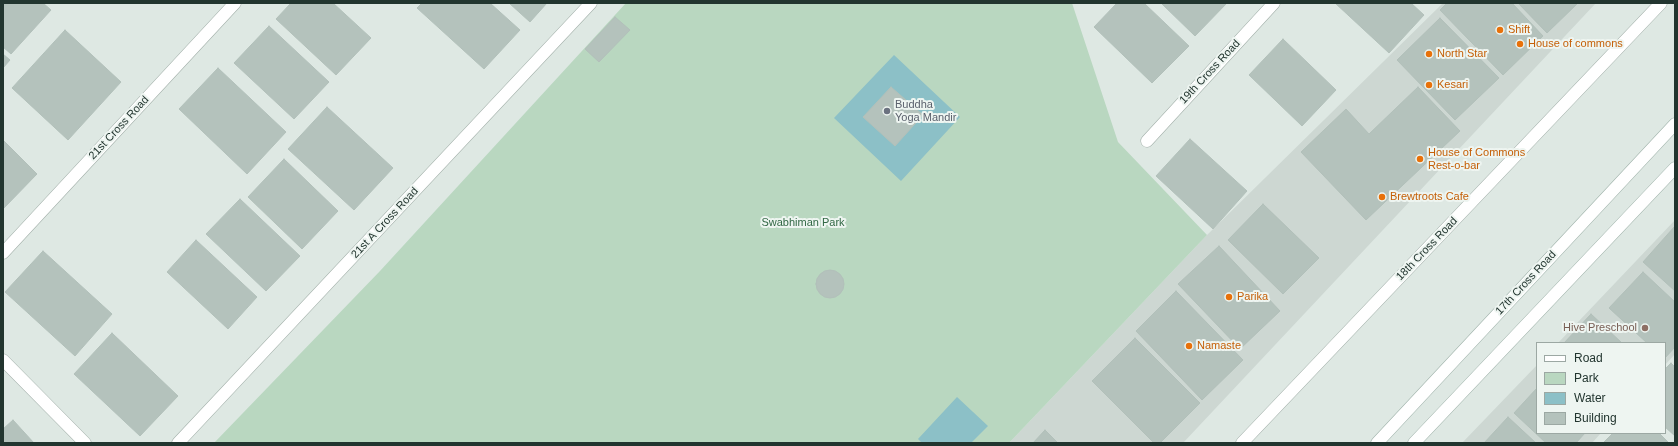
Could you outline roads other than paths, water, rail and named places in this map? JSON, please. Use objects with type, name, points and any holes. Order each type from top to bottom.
[{"type":"street","name":"21st Cross Road","points":[[3,252],[235,3]]},
{"type":"street","name":"21st A Cross Road","points":[[178,443],[591,3]]},
{"type":"street","name":"19th Cross Road","points":[[1147,141],[1274,3]]},
{"type":"street","name":"18th Cross Road","points":[[1242,443],[1661,3]]},
{"type":"street","name":"17th Cross Road","points":[[1377,443],[1675,124]]},
{"type":"street","points":[[1414,443],[1675,168]]},
{"type":"street","points":[[3,360],[85,443]]},
{"type":"water","points":[[894,55],[960,117],[901,181],[834,118]]},
{"type":"water","points":[[957,397],[988,426],[971,443],[922,443],[918,439]]},
{"type":"place","name":"Shift","points":[[1500,30]]},
{"type":"place","name":"House of commons","points":[[1520,44]]},
{"type":"place","name":"North Star","points":[[1429,54]]},
{"type":"place","name":"Kesari","points":[[1429,85]]},
{"type":"place","name":"Buddha Yoga Mandir","points":[[887,111]]},
{"type":"place","name":"House of Commons Rest-o-bar","points":[[1420,159]]},
{"type":"place","name":"Brewtroots Cafe","points":[[1382,197]]},
{"type":"place","name":"Parika","points":[[1229,297]]},
{"type":"place","name":"Hive Preschool","points":[[1645,328]]},
{"type":"place","name":"Namaste","points":[[1189,346]]},
{"type":"park label","name":"Swabhiman Park","points":[[803,223]]}]
